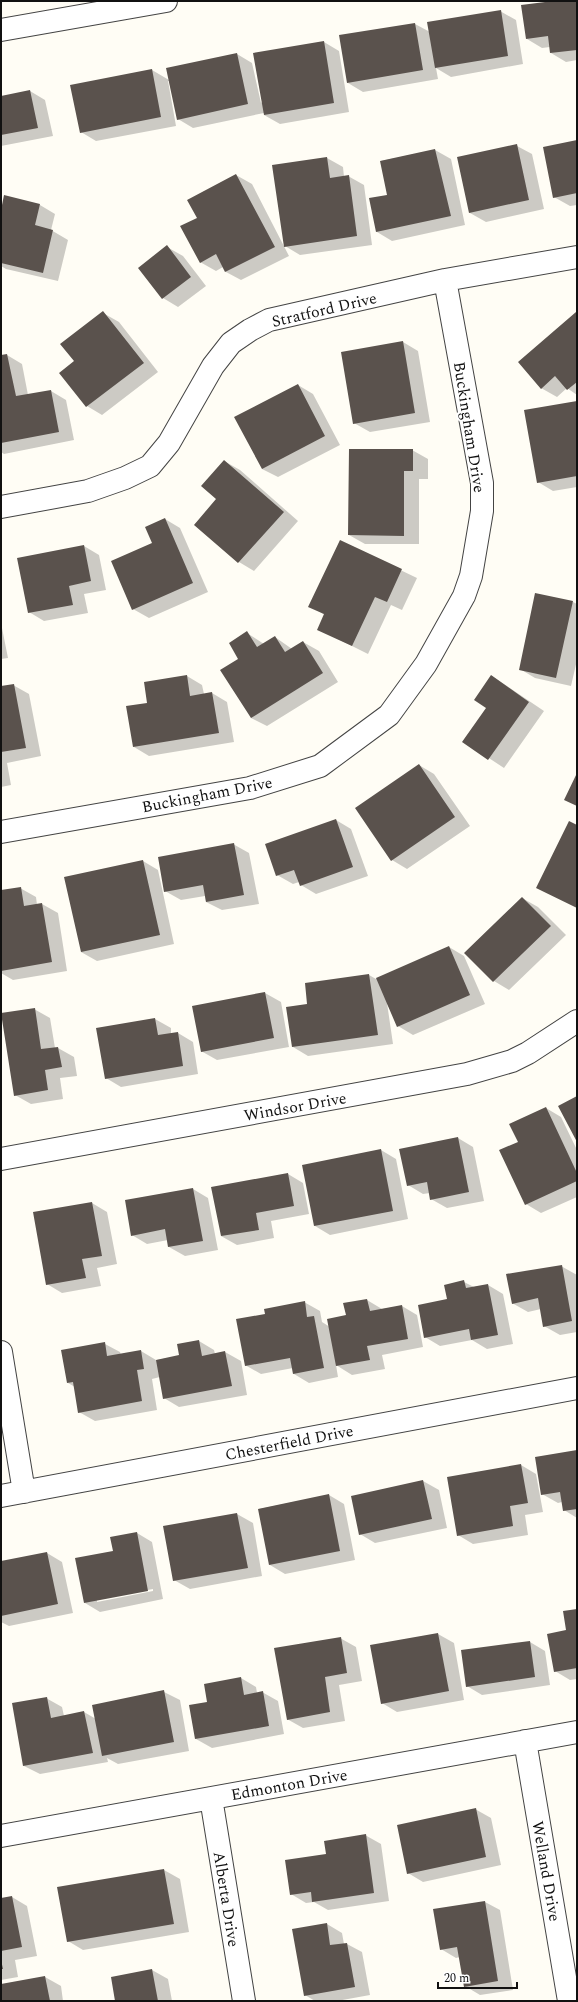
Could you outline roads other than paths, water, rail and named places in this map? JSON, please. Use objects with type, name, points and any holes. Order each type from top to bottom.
[{"type":"street","points":[[1,30],[166,1]]},
{"type":"street","name":"Stratford Drive","points":[[1,507],[88,491],[125,478],[150,466],[169,443],[213,366],[232,343],[250,330],[269,320],[445,280],[577,257]]},
{"type":"street","name":"Buckingham Drive","points":[[1,832],[250,788],[320,766],[389,715],[426,664],[464,596],[471,576],[482,511],[482,483],[445,280]]},
{"type":"street","name":"Windsor Drive","points":[[1,1159],[467,1074],[512,1061],[528,1053],[577,1021]]},
{"type":"street","points":[[1,1352],[24,1492]]},
{"type":"street","name":"Chesterfield Drive","points":[[1,1496],[577,1388]]},
{"type":"street","name":"Edmonton Drive","points":[[1,1836],[525,1740],[577,1732]]},
{"type":"street","name":"Welland Drive","points":[[525,1740],[569,2001]]},
{"type":"street","name":"Alberta Drive","points":[[211,1798],[244,2001]]}]
